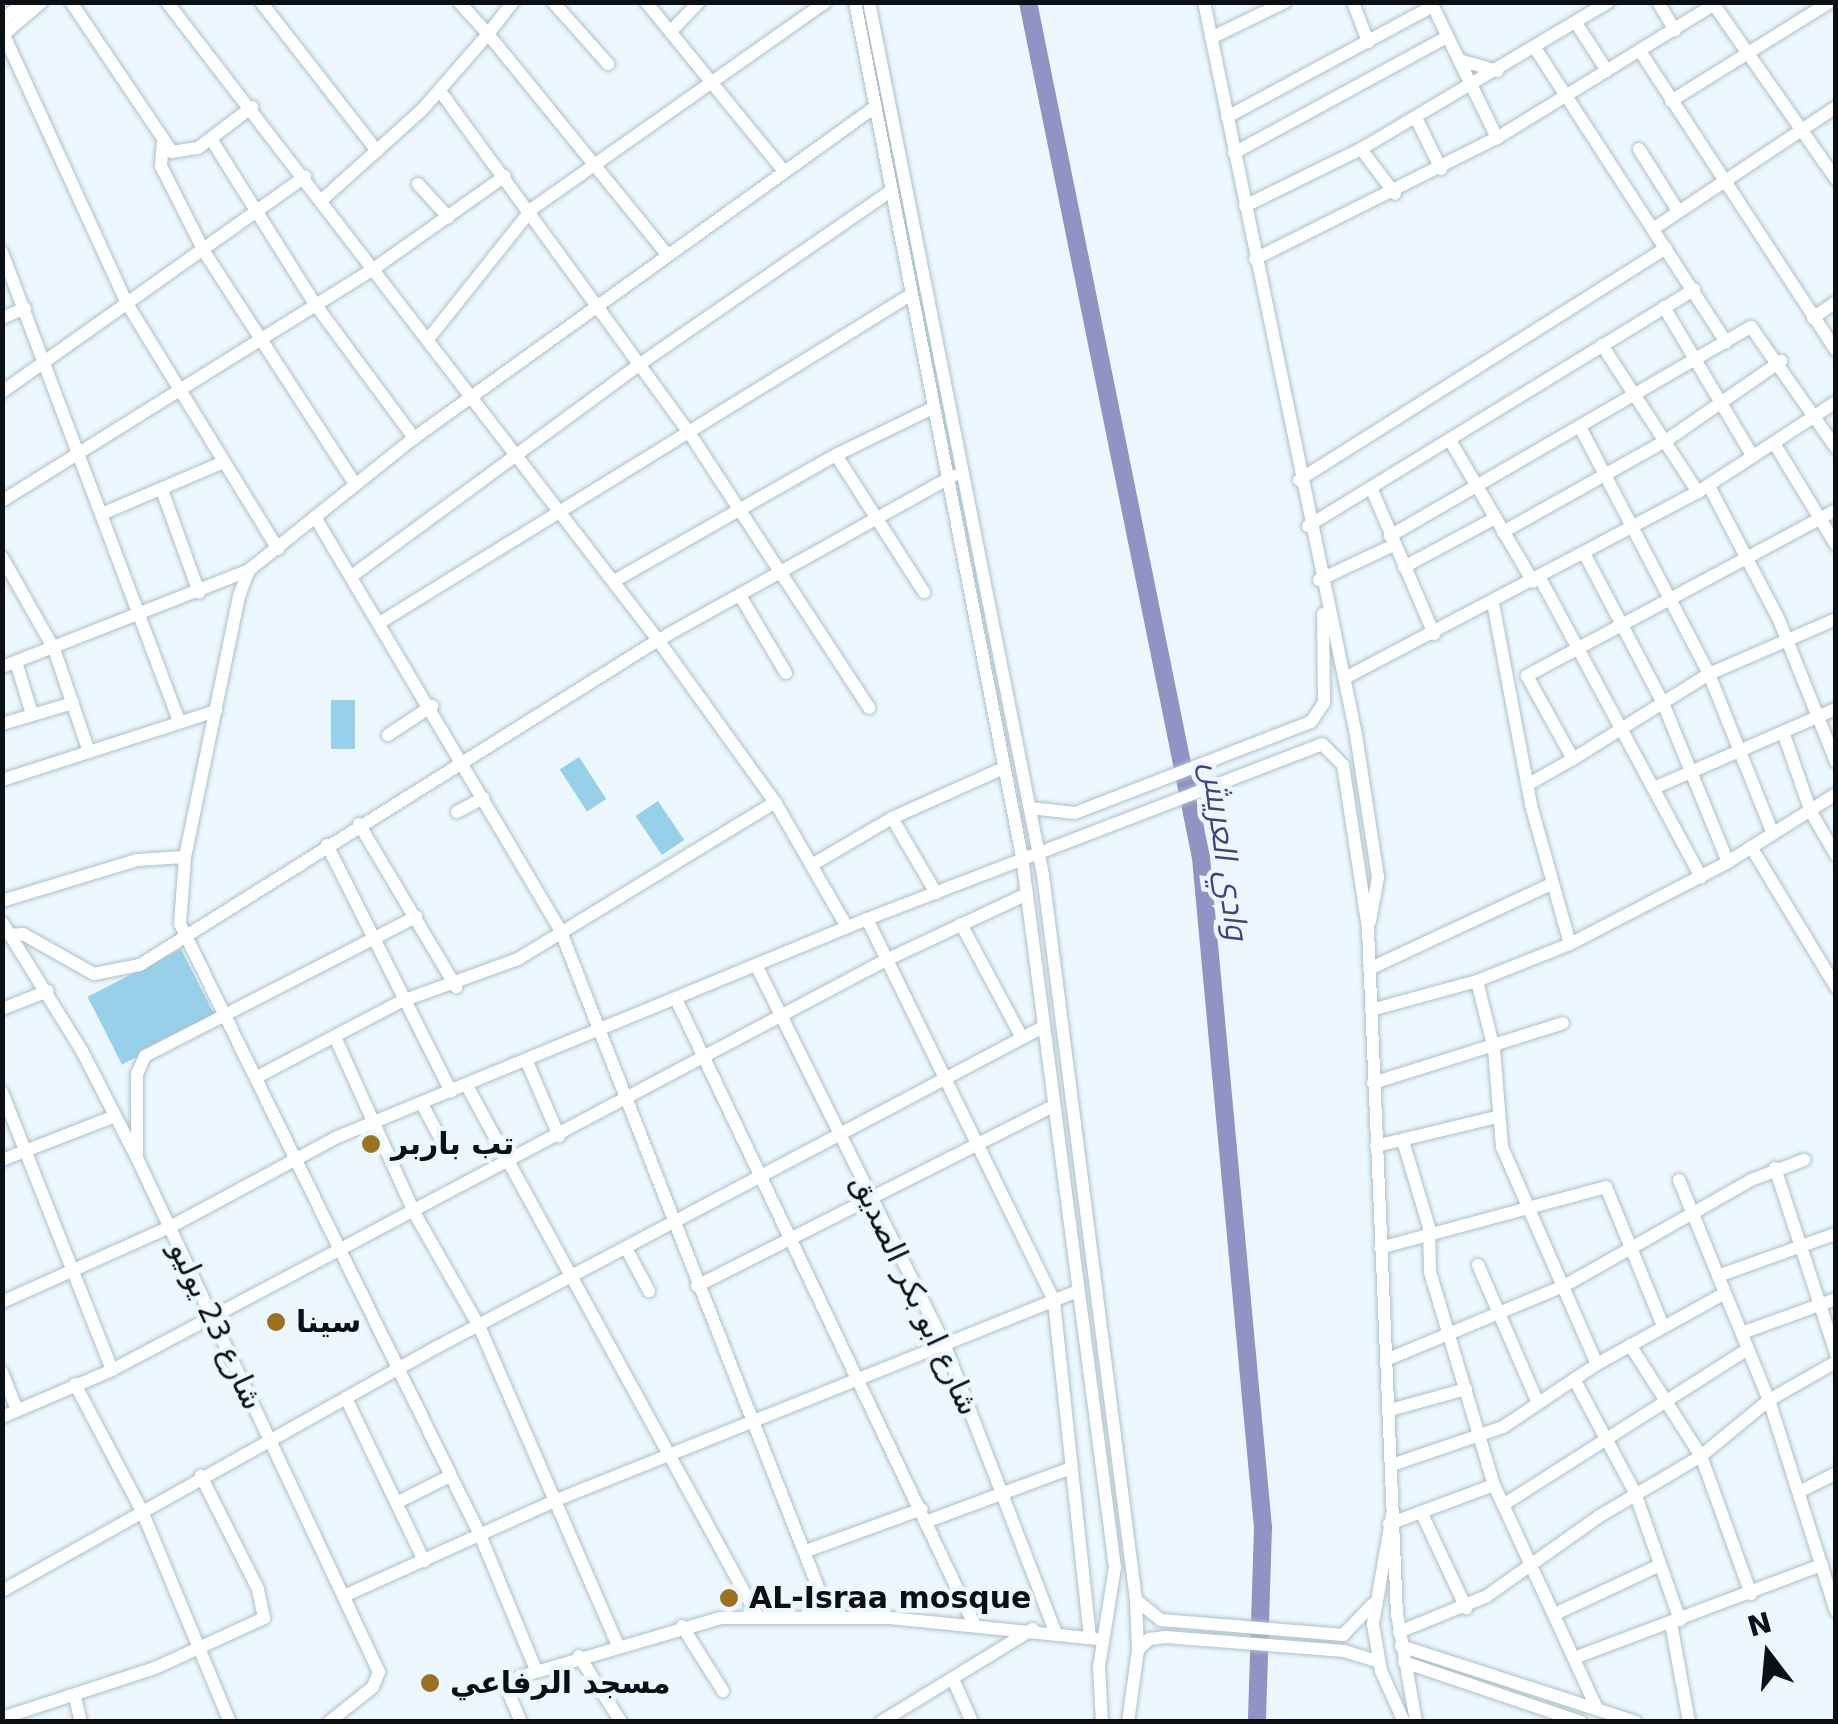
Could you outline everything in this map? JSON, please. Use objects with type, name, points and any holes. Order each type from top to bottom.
[{"type":"street","points":[[2,20],[24,2]]},
{"type":"street","points":[[42,2],[3,36],[126,302],[221,463],[278,549]]},
{"type":"street","points":[[71,2],[163,142],[181,155],[211,139],[252,107]]},
{"type":"street","points":[[167,2],[323,198],[658,640],[775,802],[815,863],[848,927]]},
{"type":"street","points":[[261,2],[377,151]]},
{"type":"street","points":[[459,2],[666,252]]},
{"type":"street","points":[[323,198],[440,91],[513,2]]},
{"type":"street","points":[[553,2],[608,64]]},
{"type":"street","points":[[646,2],[784,170]]},
{"type":"street","points":[[672,30],[700,2]]},
{"type":"street","points":[[429,338],[532,209],[713,81],[806,7],[825,2]]},
{"type":"street","points":[[855,2],[1022,857],[1117,1584],[1096,1640]]},
{"type":"street","points":[[869,2],[1038,854],[1136,1600],[1138,1650],[1128,1722]]},
{"type":"street","points":[[1204,2],[1323,602],[1345,678],[1378,877],[1368,928]]},
{"type":"street","points":[[1211,38],[1286,2]]},
{"type":"street","points":[[1353,2],[1368,42]]},
{"type":"street","points":[[1245,206],[1361,149],[1470,88],[1609,2]]},
{"type":"street","points":[[1658,2],[1676,30]]},
{"type":"street","points":[[1672,100],[1831,2],[1836,9]]},
{"type":"street","points":[[1226,116],[1432,4],[1497,138]]},
{"type":"street","points":[[1255,259],[1395,194],[1497,138],[1676,30],[1712,4],[1836,179]]},
{"type":"street","points":[[1576,23],[1606,71]]},
{"type":"street","points":[[1234,152],[1447,37]]},
{"type":"street","points":[[1535,48],[1726,342]]},
{"type":"street","points":[[1640,51],[1836,350]]},
{"type":"street","points":[[1459,60],[1497,71]]},
{"type":"street","points":[[440,91],[532,209],[688,431],[786,574],[868,708]]},
{"type":"street","points":[[1653,229],[1836,107]]},
{"type":"street","points":[[32,714],[9,665],[249,570],[473,394],[666,252],[875,108]]},
{"type":"street","points":[[1416,118],[1441,168]]},
{"type":"street","points":[[211,139],[315,304],[414,438]]},
{"type":"street","points":[[163,142],[160,166],[204,253],[356,484]]},
{"type":"street","points":[[1361,149],[1395,194]]},
{"type":"street","points":[[1639,149],[1678,211]]},
{"type":"street","points":[[2,392],[44,358],[204,253],[306,176]]},
{"type":"street","points":[[2,501],[177,387],[375,268],[505,176]]},
{"type":"street","points":[[418,184],[448,217]]},
{"type":"street","points":[[353,574],[640,364],[891,191]]},
{"type":"street","points":[[1299,480],[1666,248]]},
{"type":"street","points":[[2,252],[82,452],[179,721]]},
{"type":"street","points":[[1308,526],[1451,442],[1694,289]]},
{"type":"street","points":[[380,622],[558,508],[912,294]]},
{"type":"street","points":[[1813,318],[1836,302]]},
{"type":"street","points":[[2,318],[24,308]]},
{"type":"street","points":[[1664,308],[1699,360],[1753,457]]},
{"type":"street","points":[[1319,580],[1754,328],[1781,362],[1836,448]]},
{"type":"street","points":[[1602,345],[1704,489],[1748,562],[1788,639],[1836,762]]},
{"type":"street","points":[[1504,532],[1667,440],[1781,362]]},
{"type":"street","points":[[1345,678],[1704,489],[1836,402]]},
{"type":"street","points":[[614,581],[836,455],[934,408]]},
{"type":"street","points":[[1582,429],[1636,526],[1708,674],[1773,834]]},
{"type":"street","points":[[1451,442],[1536,580],[1701,877]]},
{"type":"street","points":[[1774,443],[1836,545]]},
{"type":"street","points":[[836,455],[924,592]]},
{"type":"street","points":[[104,513],[221,463]]},
{"type":"street","points":[[10,935],[22,934],[86,972],[105,975],[140,966],[461,759],[658,640],[786,574],[874,519],[963,472]]},
{"type":"street","points":[[162,490],[199,592]]},
{"type":"street","points":[[1372,490],[1434,634]]},
{"type":"street","points":[[1508,686],[1748,562],[1836,510]]},
{"type":"street","points":[[316,517],[432,706],[561,932],[624,1102],[829,1615]]},
{"type":"street","points":[[1404,567],[1496,518]]},
{"type":"street","points":[[1584,554],[1662,703],[1728,862]]},
{"type":"street","points":[[2,557],[54,649],[89,752]]},
{"type":"street","points":[[249,570],[185,857],[179,911],[185,938],[296,1154],[396,1369],[481,1536],[536,1670]]},
{"type":"street","points":[[742,598],[786,673]]},
{"type":"street","points":[[1030,808],[1075,813],[1311,722],[1324,703],[1323,602]]},
{"type":"street","points":[[1492,603],[1527,785],[1550,884],[1570,944]]},
{"type":"street","points":[[1527,785],[1708,674],[1836,619]]},
{"type":"street","points":[[1527,676],[1573,759]]},
{"type":"street","points":[[2,724],[73,703]]},
{"type":"street","points":[[388,734],[432,706]]},
{"type":"street","points":[[1654,788],[1836,709]]},
{"type":"street","points":[[2,780],[216,711]]},
{"type":"street","points":[[1783,732],[1811,812],[1836,855]]},
{"type":"street","points":[[2,1302],[170,1228],[296,1154],[676,1002],[867,918],[1038,854],[1293,750],[1322,744],[1343,765],[1368,928],[1400,1639],[1416,1722]]},
{"type":"street","points":[[815,863],[892,818],[1004,768]]},
{"type":"street","points":[[1370,1010],[1477,981],[1570,944],[1728,862],[1836,794]]},
{"type":"street","points":[[457,812],[483,798]]},
{"type":"street","points":[[257,1078],[402,1001],[456,986],[561,932],[775,802]]},
{"type":"street","points":[[892,818],[936,893]]},
{"type":"street","points":[[359,824],[456,986]]},
{"type":"street","points":[[328,845],[402,1001],[452,1092]]},
{"type":"street","points":[[1751,848],[1836,987]]},
{"type":"street","points":[[2,902],[137,860],[185,857]]},
{"type":"street","points":[[1369,970],[1550,884]]},
{"type":"street","points":[[2,1418],[112,1370],[339,1249],[415,1214],[884,961],[1027,894]]},
{"type":"street","points":[[137,1158],[139,1063],[225,1014],[416,917]]},
{"type":"street","points":[[867,918],[884,961],[1054,1301],[1071,1468],[1096,1640],[1102,1722]]},
{"type":"street","name":"شارع 23 يوليو","points":[[2,922],[48,991],[137,1158],[344,1596],[379,1680],[329,1722]]},
{"type":"street","points":[[962,924],[1022,1038]]},
{"type":"street","name":"شارع ابو بكر الصديق","points":[[757,966],[945,1346],[1055,1631]]},
{"type":"street","points":[[1477,981],[1494,1049],[1497,1117],[1529,1210],[1597,1364]]},
{"type":"street","points":[[2,1009],[48,991]]},
{"type":"street","points":[[676,1002],[700,1059],[796,1242],[974,1624]]},
{"type":"street","points":[[1373,1084],[1494,1049],[1562,1024]]},
{"type":"street","points":[[4,1585],[396,1369],[942,1077],[1043,1028]]},
{"type":"street","points":[[334,1037],[415,1214],[479,1326],[559,1499],[617,1644]]},
{"type":"street","points":[[526,1062],[559,1136]]},
{"type":"street","points":[[467,1086],[757,1615]]},
{"type":"street","points":[[2,1092],[22,1153],[112,1370]]},
{"type":"street","points":[[422,1104],[440,1138]]},
{"type":"street","points":[[697,1286],[796,1242],[1053,1106]]},
{"type":"street","points":[[2,1160],[115,1116]]},
{"type":"street","points":[[1376,1146],[1497,1117]]},
{"type":"street","points":[[1403,1141],[1430,1237],[1429,1264],[1448,1336],[1494,1485],[1597,1709]]},
{"type":"street","points":[[1386,1360],[1498,1318],[1564,1286],[1775,1168],[1804,1160]]},
{"type":"street","points":[[1775,1168],[1836,1354]]},
{"type":"street","points":[[1679,1180],[1769,1400],[1836,1611]]},
{"type":"street","points":[[1380,1248],[1606,1187],[1662,1326]]},
{"type":"street","points":[[1718,1276],[1835,1234]]},
{"type":"street","points":[[626,1248],[649,1291]]},
{"type":"street","points":[[1478,1265],[1538,1403]]},
{"type":"street","points":[[344,1596],[559,1499],[1078,1291]]},
{"type":"street","points":[[1392,1465],[1479,1438],[1597,1364],[1725,1292]]},
{"type":"street","points":[[1742,1333],[1836,1299]]},
{"type":"street","points":[[1630,1345],[1701,1456],[1751,1594]]},
{"type":"street","points":[[1504,1505],[1748,1348]]},
{"type":"street","points":[[1400,1639],[1466,1608],[1636,1494],[1701,1456],[1769,1400],[1836,1362]]},
{"type":"street","points":[[2,1372],[17,1410]]},
{"type":"street","points":[[1574,1379],[1636,1494],[1660,1565],[1676,1622],[1688,1722]]},
{"type":"street","points":[[76,1384],[142,1510],[230,1722]]},
{"type":"street","points":[[1390,1410],[1466,1389]]},
{"type":"street","points":[[346,1398],[424,1560]]},
{"type":"street","points":[[806,1551],[1002,1493],[1071,1468]]},
{"type":"street","points":[[1800,1491],[1836,1473]]},
{"type":"street","points":[[2,1718],[74,1697],[200,1648],[266,1614],[201,1476]]},
{"type":"street","points":[[398,1502],[450,1476]]},
{"type":"street","points":[[1393,1520],[1424,1516],[1494,1485]]},
{"type":"street","points":[[1424,1516],[1466,1608]]},
{"type":"street","points":[[1393,1520],[1373,1604],[1379,1662],[1404,1722]]},
{"type":"street","points":[[1555,1614],[1660,1565]]},
{"type":"street","points":[[1574,1658],[1822,1565]]},
{"type":"street","points":[[1136,1600],[1172,1622],[1343,1635],[1373,1604]]},
{"type":"street","points":[[521,1722],[510,1684],[536,1670],[682,1626],[757,1615],[829,1615],[1034,1628],[1096,1640]]},
{"type":"street","points":[[682,1626],[723,1692]]},
{"type":"street","points":[[881,1722],[1034,1628]]},
{"type":"street","points":[[1138,1650],[1149,1639],[1171,1637],[1344,1650],[1379,1662]]},
{"type":"street","points":[[1400,1639],[1616,1719],[1636,1722]]},
{"type":"street","points":[[580,1656],[621,1722]]},
{"type":"street","points":[[1404,1662],[1582,1722]]},
{"type":"street","points":[[953,1678],[972,1722]]},
{"type":"street","points":[[74,1697],[81,1722]]},
{"type":"shaded area","points":[[331,700],[355,700],[355,749],[331,749]]},
{"type":"shaded area","points":[[579,757],[606,799],[587,811],[560,770]]},
{"type":"shaded area","points":[[658,801],[684,840],[662,855],[636,816]]},
{"type":"shaded area","points":[[181,949],[216,1017],[122,1064],[87,997]]},
{"type":"waterway","name":"وادي العريش","points":[[1028,2],[1201,858],[1263,1527],[1257,1722]]},
{"type":"place","name":"تب باربر","points":[[371,1144]]},
{"type":"place","name":"سينا","points":[[276,1322]]},
{"type":"place","name":"AL-Israa mosque","points":[[729,1598]]},
{"type":"place","name":"مسجد الرفاعي","points":[[430,1683]]}]
